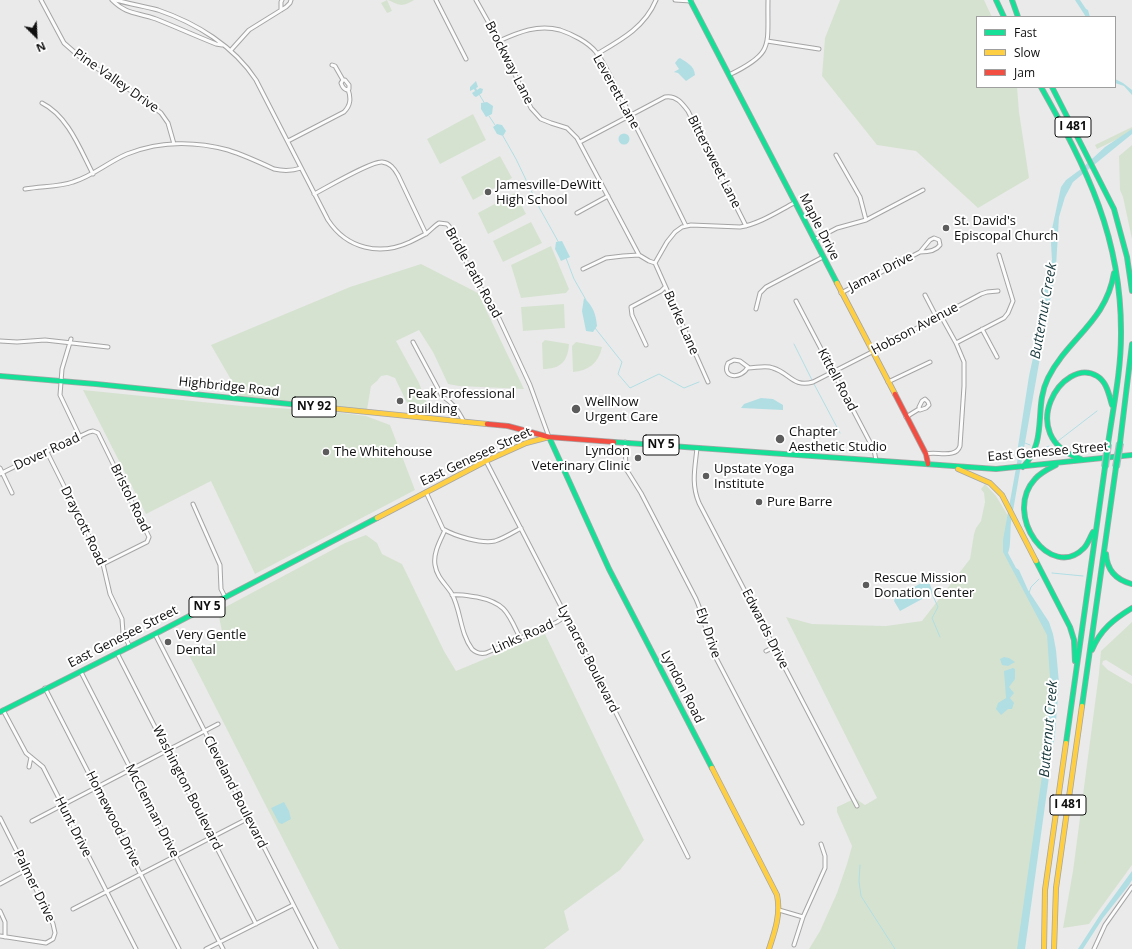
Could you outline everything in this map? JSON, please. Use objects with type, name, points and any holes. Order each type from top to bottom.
[{"type":"main road","points":[[996,0],[1004,16]]},
{"type":"main road","points":[[1012,0],[1018,16]]},
{"type":"main road","name":"Maple Drive","points":[[691,1],[794,203],[926,454],[928,464]]},
{"type":"main road","name":"I 481","points":[[1042,88],[1089,178],[1105,221],[1114,258],[1120,298],[1121,335],[1120,359],[1113,411],[1045,890],[1044,949]]},
{"type":"main road","name":"I 481","points":[[1053,88],[1114,209],[1127,258],[1132,290]]},
{"type":"main road","points":[[1023,467],[1032,459],[1037,444],[1044,391],[1048,378],[1106,302],[1113,284],[1114,258]]},
{"type":"main road","name":"I 481","points":[[1054,949],[1056,888],[1120,443],[1132,344]]},
{"type":"main road","points":[[1083,460],[1061,450],[1055,445],[1051,438],[1047,424],[1047,414],[1054,391],[1070,376],[1084,372],[1092,373],[1101,379],[1109,389],[1113,411]]},
{"type":"main road","name":"Highbridge Road","points":[[0,376],[512,427],[550,437]]},
{"type":"main road","name":"East Genesee Street","points":[[2,711],[45,688],[81,672],[130,647],[486,462],[526,443],[550,437],[996,469],[1132,455]]},
{"type":"main road","name":"Lyndon Road","points":[[550,437],[612,576],[777,895],[779,910],[769,949]]},
{"type":"main road","points":[[1060,463],[1039,475],[1030,485],[1024,508],[1024,515],[1027,527],[1033,539],[1042,550],[1052,555],[1058,557],[1073,556],[1086,546],[1097,521]]},
{"type":"main road","points":[[954,467],[990,483],[1005,501],[1070,627],[1074,646],[1075,675]]},
{"type":"main road","points":[[1106,536],[1106,556],[1108,566],[1112,573],[1120,580],[1132,584]]},
{"type":"main road","points":[[1088,662],[1096,641],[1104,628],[1110,622],[1132,608]]},
{"type":"street","name":"Pine Valley Drive","points":[[41,0],[64,43],[80,57],[161,112],[168,123],[174,144]]},
{"type":"street","name":"Bridle Path Road","points":[[112,0],[121,9],[128,12],[156,19],[231,50],[256,80],[314,194],[334,229],[344,238],[359,245],[387,250],[426,234],[439,223],[446,224],[451,229],[477,284],[487,295],[497,314],[530,385],[550,437]]},
{"type":"street","name":"Bridle Path Road","points":[[116,0],[166,13],[200,29],[218,40],[222,45]]},
{"type":"street","points":[[281,10],[282,0]]},
{"type":"street","points":[[231,50],[249,30],[281,10],[290,3],[291,0]]},
{"type":"street","points":[[436,0],[466,59]]},
{"type":"street","name":"Brockway Lane","points":[[476,0],[535,113],[548,122],[567,128],[574,133],[639,255]]},
{"type":"street","points":[[597,54],[620,41],[640,25],[652,10],[656,0]]},
{"type":"street","points":[[675,0],[691,1]]},
{"type":"street","points":[[729,74],[753,62],[759,57],[766,46],[768,0]]},
{"type":"street","name":"Leverett Lane","points":[[498,41],[526,30],[539,28],[553,29],[569,33],[597,54],[686,226]]},
{"type":"street","points":[[767,41],[820,49]]},
{"type":"street","points":[[288,141],[344,112],[349,105],[351,98],[348,89],[350,86],[348,82],[343,80],[335,66],[332,65]]},
{"type":"street","points":[[343,80],[342,86],[345,90],[348,89]]},
{"type":"street","name":"Bittersweet Lane","points":[[630,116],[665,97],[673,97],[683,104],[688,111],[746,226]]},
{"type":"street","points":[[42,103],[50,108],[66,124],[93,174]]},
{"type":"street","points":[[580,142],[630,116]]},
{"type":"street","points":[[25,190],[70,183],[93,174],[114,160],[128,154],[139,150],[174,144],[195,144],[229,151],[273,169],[293,170],[301,168]]},
{"type":"street","points":[[836,155],[860,197],[866,220]]},
{"type":"street","points":[[314,194],[369,166],[379,162],[384,162],[392,166],[398,175],[426,234]]},
{"type":"street","points":[[814,240],[837,228],[866,220],[923,190]]},
{"type":"street","points":[[577,213],[608,196]]},
{"type":"street","points":[[583,269],[611,257],[639,255],[648,261],[655,263],[667,242],[675,232],[686,226],[746,226],[794,203]]},
{"type":"street","name":"Jamar Drive","points":[[841,293],[920,252],[939,248],[939,240],[934,238],[930,240],[920,252]]},
{"type":"street","points":[[956,343],[1004,318],[1008,313],[1013,301],[999,255]]},
{"type":"street","points":[[756,309],[760,294],[766,288],[823,258]]},
{"type":"street","name":"Burke Lane","points":[[655,263],[708,382]]},
{"type":"street","points":[[646,345],[632,315],[631,308],[661,291],[665,287]]},
{"type":"street","name":"Hobson Avenue","points":[[748,368],[771,367],[779,370],[802,384],[813,382],[834,373],[980,294],[998,291]]},
{"type":"street","points":[[926,295],[937,318]]},
{"type":"street","name":"Kittell Road","points":[[796,301],[874,450],[876,460]]},
{"type":"street","points":[[926,454],[933,452],[952,453],[957,452],[959,449],[964,368],[963,359],[941,316]]},
{"type":"street","points":[[982,329],[997,357]]},
{"type":"street","points":[[0,341],[71,341],[108,347]]},
{"type":"street","points":[[71,341],[62,369],[60,395],[62,402],[80,437]]},
{"type":"street","points":[[413,342],[442,396],[456,407],[464,422]]},
{"type":"street","points":[[736,360],[746,365],[748,368],[740,376],[734,377],[730,375],[727,366],[730,361],[736,360]]},
{"type":"street","points":[[888,382],[930,362]]},
{"type":"street","points":[[906,417],[919,409]]},
{"type":"street","name":"Dover Road","points":[[1,474],[39,454],[47,452],[89,432],[95,432]]},
{"type":"street","name":"Bristol Road","points":[[95,432],[100,436],[149,537],[147,542],[103,564]]},
{"type":"street","name":"Ely Drive","points":[[625,442],[626,469],[641,493],[696,599],[714,654],[802,823]]},
{"type":"street","name":"Edwards Drive","points":[[697,448],[694,484],[696,496],[857,806]]},
{"type":"street","name":"Draycott Road","points":[[47,452],[103,564],[110,594],[122,619],[124,632],[130,647]]},
{"type":"street","name":"Lynacres Boulevard","points":[[486,462],[688,857]]},
{"type":"street","points":[[0,468],[1,474],[12,493]]},
{"type":"street","points":[[426,492],[440,525],[445,530],[472,539],[490,541],[500,539],[520,528]]},
{"type":"street","points":[[193,504],[220,565],[221,589],[225,597]]},
{"type":"street","points":[[445,530],[435,554],[435,566],[440,580],[452,595],[462,594],[496,602],[508,614],[520,638]]},
{"type":"street","name":"Links Road","points":[[452,595],[467,640],[472,648],[478,653],[486,653],[557,622],[566,616]]},
{"type":"street","name":"Cleveland Boulevard","points":[[154,634],[316,949]]},
{"type":"street","points":[[766,651],[774,647]]},
{"type":"street","name":"Washington Boulevard","points":[[117,653],[256,924]]},
{"type":"street","name":"McClennan Drive","points":[[81,672],[223,949]]},
{"type":"street","name":"Homewood Drive","points":[[45,688],[179,949]]},
{"type":"street","name":"Hunt Drive","points":[[2,711],[26,753],[43,767],[136,949]]},
{"type":"street","points":[[32,821],[218,724]]},
{"type":"street","points":[[29,768],[31,757]]},
{"type":"street","name":"Palmer Drive","points":[[0,818],[53,924],[55,933],[53,939],[46,943],[5,937]]},
{"type":"street","points":[[73,909],[249,818]]},
{"type":"street","points":[[794,946],[803,917],[825,868],[825,856],[821,844]]},
{"type":"street","points":[[0,884],[26,870]]},
{"type":"street","points":[[1094,949],[1105,925],[1132,887]]},
{"type":"street","points":[[206,949],[293,905]]},
{"type":"street","points":[[779,910],[803,917]]},
{"type":"street","points":[[0,911],[5,922],[5,937],[0,936]]},
{"type":"green space","points":[[387,0],[392,11],[387,13],[381,3]]},
{"type":"green space","points":[[388,0],[414,0],[407,4],[401,5]]},
{"type":"green space","points":[[840,0],[984,0],[992,16],[976,16],[976,88],[1017,88],[1019,112],[1029,178],[978,208],[916,151],[877,145],[822,76],[825,38]]},
{"type":"green space","points":[[473,114],[486,140],[440,164],[427,139]]},
{"type":"green space","points":[[1132,127],[1132,132],[1097,149],[1095,145]]},
{"type":"green space","points":[[1132,145],[1132,239],[1123,197],[1120,190],[1119,156]]},
{"type":"green space","points":[[500,156],[512,178],[473,200],[461,177]]},
{"type":"green space","points":[[515,193],[526,214],[488,234],[478,213]]},
{"type":"green space","points":[[531,222],[542,243],[503,262],[493,241]]},
{"type":"green space","points":[[551,246],[569,289],[566,293],[521,298],[511,265]]},
{"type":"green space","points":[[421,264],[478,293],[524,389],[459,386],[448,384],[433,352],[419,330],[396,341],[419,383],[429,409],[426,412],[410,409],[395,378],[387,375],[381,376],[371,386],[367,410],[241,397],[211,345],[350,287]]},
{"type":"green space","points":[[564,304],[565,328],[523,331],[521,307]]},
{"type":"green space","points":[[545,340],[569,344],[567,355],[559,366],[543,369],[542,343]]},
{"type":"green space","points":[[576,342],[602,347],[601,353],[592,365],[583,370],[573,372],[572,346]]},
{"type":"green space","points":[[83,390],[242,406],[327,411],[366,416],[390,425],[415,490],[255,574],[211,481],[146,514]]},
{"type":"green space","points":[[985,484],[996,496],[1010,519],[1007,556],[1049,633],[1055,683],[1022,949],[809,949],[820,931],[837,893],[852,846],[837,812],[837,807],[856,798],[865,805],[877,798],[786,617],[812,624],[886,626],[922,621],[970,559],[974,534],[981,521],[985,502],[984,493],[981,489]]},
{"type":"green space","points":[[366,535],[377,543],[382,554],[402,564],[444,651],[456,671],[545,634],[644,840],[620,870],[564,911],[569,930],[544,949],[339,949],[189,655],[223,637],[218,611],[345,543]]},
{"type":"green space","points":[[1132,622],[1132,676],[1106,660],[1103,661],[1102,664],[1108,670],[1132,684],[1132,865],[1089,924],[1063,928],[1073,871],[1101,651]]},
{"type":"water","points":[[1075,0],[1080,0],[1088,10],[1090,16],[1085,16]]},
{"type":"water","points":[[680,58],[690,65],[695,75],[686,81],[678,73],[674,72],[679,69],[675,63]]},
{"type":"water","points":[[1116,80],[1132,90],[1132,95],[1124,86],[1116,83]]},
{"type":"water","points":[[476,81],[478,87],[476,88],[477,90],[480,88],[483,89],[482,93],[476,97],[472,93],[475,91],[474,89],[470,91],[470,87]]},
{"type":"water","points":[[487,102],[493,106],[492,114],[486,117],[481,109],[481,103]]},
{"type":"water","points":[[497,124],[502,125],[506,131],[503,136],[497,134],[493,127]]},
{"type":"water","name":"Butternut Creek","points":[[1132,129],[1132,134],[1073,182],[1065,197],[1059,217],[1056,267],[1011,522],[1008,553],[1016,568],[1019,570],[1028,590],[1049,622],[1056,650],[1059,683],[1055,734],[1025,949],[1017,949],[1046,748],[1047,722],[1051,692],[1047,635],[1003,552],[1003,540],[1018,457],[1017,453],[1029,376],[1039,330],[1042,290],[1052,260],[1052,229],[1061,187],[1066,180],[1081,169],[1105,147]]},
{"type":"water","points":[[622,134],[626,134],[628,135],[628,143],[622,144],[619,141],[619,137]]},
{"type":"water","points":[[562,241],[570,257],[561,261],[555,249],[556,242]]},
{"type":"water","points":[[584,298],[594,310],[597,326],[593,332],[586,331],[582,311]]},
{"type":"water","points":[[761,398],[773,399],[783,405],[783,410],[741,408],[744,404]]},
{"type":"water","points":[[928,579],[933,593],[900,611],[894,601],[895,598]]},
{"type":"water","points":[[1004,657],[1015,662],[1008,666],[1002,665],[1000,659]]},
{"type":"water","points":[[1013,668],[1015,669],[1015,679],[1009,687],[1014,693],[1010,698],[1014,703],[1012,709],[1008,709],[1001,715],[996,709],[998,703],[1006,698],[1004,671]]},
{"type":"water","points":[[284,802],[291,819],[282,824],[279,823],[271,808]]},
{"type":"water","points":[[1132,871],[1132,880],[1129,885],[1103,918],[1083,949],[1078,949],[1100,915]]},
{"type":"waterway","points":[[479,94],[485,104]]},
{"type":"waterway","points":[[489,116],[495,125]]},
{"type":"waterway","points":[[503,136],[559,243]]},
{"type":"waterway","points":[[566,258],[574,279],[586,300]]},
{"type":"waterway","points":[[595,328],[622,362],[618,374],[630,388],[659,374],[684,388],[699,382]]},
{"type":"waterway","points":[[794,344],[812,380]]},
{"type":"waterway","points":[[814,384],[840,433]]},
{"type":"waterway","points":[[1058,441],[1097,411]]},
{"type":"waterway","points":[[1025,443],[1030,445]]},
{"type":"waterway","points":[[1042,449],[1049,446]]},
{"type":"waterway","points":[[1052,573],[1083,576]]},
{"type":"waterway","points":[[1029,593],[1031,587],[1039,579]]},
{"type":"waterway","points":[[932,594],[938,607],[932,618],[940,637]]},
{"type":"waterway","points":[[860,865],[859,881],[861,896],[895,949]]},
{"type":"traffic: fast","points":[[690,0],[837,283]]},
{"type":"traffic: fast","points":[[996,0],[1004,16]]},
{"type":"traffic: fast","points":[[1012,0],[1018,16]]},
{"type":"traffic: fast","points":[[1042,88],[1073,147],[1099,205],[1115,267],[1120,300],[1121,349],[1108,444]]},
{"type":"traffic: fast","points":[[1053,88],[1114,209],[1127,257],[1132,291]]},
{"type":"traffic: fast","points":[[1023,467],[1036,446],[1041,401],[1048,378],[1056,364],[1095,317],[1110,290],[1114,273]]},
{"type":"traffic: fast","points":[[1120,443],[1132,344]]},
{"type":"traffic: fast","points":[[1081,459],[1061,448],[1050,433],[1047,417],[1051,401],[1059,387],[1071,377],[1084,373],[1097,376],[1107,389],[1112,405]]},
{"type":"traffic: fast","points":[[0,376],[96,384],[319,407]]},
{"type":"traffic: fast","points":[[549,437],[609,569],[712,768]]},
{"type":"traffic: fast","points":[[614,442],[996,469],[1132,455]]},
{"type":"traffic: fast","points":[[1116,467],[1120,443]]},
{"type":"traffic: fast","points":[[1105,467],[1108,444]]},
{"type":"traffic: fast","points":[[1056,465],[1037,477],[1026,494],[1024,510],[1027,526],[1035,540],[1045,551],[1058,557],[1071,556],[1084,548],[1093,532]]},
{"type":"traffic: fast","points":[[1066,743],[1105,467]]},
{"type":"traffic: fast","points":[[1082,706],[1116,467]]},
{"type":"traffic: fast","points":[[0,712],[155,634],[377,518]]},
{"type":"traffic: fast","points":[[1106,554],[1108,565],[1113,574],[1121,580],[1132,584]]},
{"type":"traffic: fast","points":[[1036,561],[1070,627],[1074,640],[1075,661]]},
{"type":"traffic: fast","points":[[1092,650],[1103,631],[1119,616],[1132,608]]},
{"type":"traffic: slow","points":[[837,283],[895,394]]},
{"type":"traffic: slow","points":[[319,407],[487,424]]},
{"type":"traffic: slow","points":[[377,518],[486,461],[526,443],[549,437]]},
{"type":"traffic: slow","points":[[958,469],[990,483],[1002,495],[1036,561]]},
{"type":"traffic: slow","points":[[1054,949],[1056,888],[1082,706]]},
{"type":"traffic: slow","points":[[1044,949],[1045,890],[1066,743]]},
{"type":"traffic: slow","points":[[712,768],[777,895],[778,916],[769,949]]},
{"type":"traffic: jam","points":[[895,394],[926,454],[928,464]]},
{"type":"traffic: jam","points":[[487,424],[508,426],[549,437],[614,442]]},
{"type":"place","name":"Jamesville-DeWitt High School","points":[[488,192]]},
{"type":"place","name":"St. David's Episcopal Church","points":[[946,228]]},
{"type":"place","name":"Peak Professional Building","points":[[400,401]]},
{"type":"place","name":"WellNow Urgent Care","points":[[576,409]]},
{"type":"place","name":"Chapter Aesthetic Studio","points":[[780,439]]},
{"type":"place","name":"The Whitehouse","points":[[326,452]]},
{"type":"place","name":"Lyndon Veterinary Clinic","points":[[638,458]]},
{"type":"place","name":"Upstate Yoga Institute","points":[[706,476]]},
{"type":"place","name":"Pure Barre","points":[[759,502]]},
{"type":"place","name":"Rescue Mission Donation Center","points":[[866,585]]},
{"type":"place","name":"Very Gentle Dental","points":[[168,642]]}]
